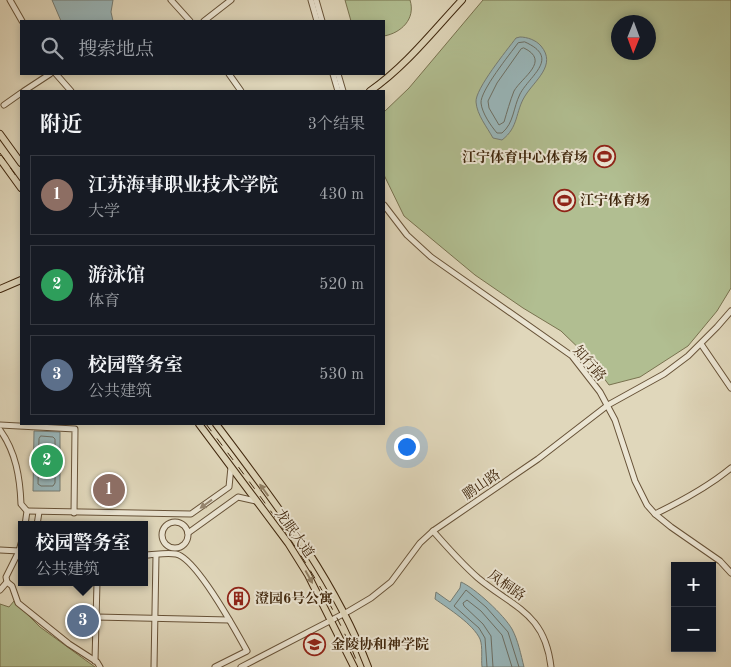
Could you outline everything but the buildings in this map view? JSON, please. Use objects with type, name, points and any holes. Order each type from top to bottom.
[{"type":"main road","points":[[371,90],[383,82],[406,60],[462,0]]},
{"type":"main road","points":[[0,134],[20,162]]},
{"type":"main road","points":[[0,159],[20,187]]},
{"type":"main road","points":[[0,289],[20,280]]},
{"type":"main road","name":"龙眠大道","points":[[200,425],[288,543],[332,620],[354,667]]},
{"type":"main road","name":"龙眠大道","points":[[217,425],[296,532],[344,614],[368,667]]},
{"type":"street","points":[[10,0],[21,20]]},
{"type":"street","points":[[172,0],[189,20]]},
{"type":"street","points":[[205,20],[231,0]]},
{"type":"street","points":[[311,0],[317,20]]},
{"type":"street","points":[[316,0],[322,20]]},
{"type":"street","points":[[26,90],[48,75]]},
{"type":"street","points":[[57,75],[70,90]]},
{"type":"street","points":[[230,75],[240,90]]},
{"type":"street","points":[[333,75],[338,90]]},
{"type":"street","points":[[338,75],[343,90]]},
{"type":"street","points":[[4,105],[20,94]]},
{"type":"street","name":"知行路","points":[[385,206],[406,235],[431,257],[572,356],[608,405],[615,420],[640,494],[655,514],[720,561],[731,573]]},
{"type":"street","name":"鹏山路","points":[[241,667],[371,598],[390,582],[420,543],[433,531],[538,459],[608,405],[664,374],[701,344],[731,311]]},
{"type":"street","points":[[701,344],[731,388]]},
{"type":"street","points":[[0,425],[75,429],[74,512]]},
{"type":"street","points":[[0,430],[6,438],[14,457],[20,480],[21,504],[27,511],[191,514],[229,487],[231,467]]},
{"type":"street","points":[[655,514],[704,488],[731,468]]},
{"type":"street","points":[[188,533],[238,497],[256,501]]},
{"type":"street","points":[[26,521],[27,511]]},
{"type":"street","points":[[38,521],[39,512]]},
{"type":"street","points":[[176,514],[176,522]]},
{"type":"street","points":[[148,555],[177,551],[185,545],[188,533],[184,525],[176,522],[167,525],[164,528],[162,537],[166,544],[177,551],[200,576],[247,650],[214,667]]},
{"type":"street","name":"凤桐路","points":[[433,531],[465,567],[533,619],[544,636],[551,667]]},
{"type":"street","points":[[0,550],[18,552]]},
{"type":"street","points":[[154,667],[156,555]]},
{"type":"street","points":[[18,556],[6,577],[7,582],[12,586],[18,602],[69,644],[95,661],[100,667]]},
{"type":"street","points":[[0,590],[7,582]]},
{"type":"street","points":[[95,661],[96,586]]},
{"type":"street","points":[[96,617],[229,620]]},
{"type":"green space","points":[[345,0],[410,0],[411,13],[409,19],[396,32],[385,36],[385,20],[351,20]]},
{"type":"green space","name":"江宁体育场","points":[[483,0],[731,0],[731,288],[717,311],[688,346],[640,377],[609,385],[588,357],[561,331],[475,275],[404,216],[385,177],[385,111],[409,88]]},
{"type":"green space","points":[[14,601],[40,627],[95,667],[0,667],[0,604],[9,607]]},
{"type":"water","points":[[52,0],[113,0],[111,12],[113,20],[61,20]]},
{"type":"water","points":[[516,38],[531,39],[541,46],[547,60],[546,66],[525,96],[514,125],[502,140],[493,138],[480,116],[476,102],[477,96],[492,70]]},
{"type":"water","points":[[34,431],[60,432],[60,491],[33,491]]},
{"type":"water","points":[[461,582],[481,596],[508,623],[516,638],[524,667],[482,667],[481,642],[477,633],[460,617],[435,599],[436,592],[450,602],[460,588]]},
{"type":"railway","points":[[0,153],[20,182]]},
{"type":"railway","points":[[207,425],[271,511],[311,571],[345,634],[359,667]]},
{"type":"place","name":"江宁体育中心体育场","points":[[604,157]]},
{"type":"place","name":"江宁体育场","points":[[564,200]]},
{"type":"place","name":"游泳馆","points":[[47,461]]},
{"type":"place","name":"江苏海事职业技术学院","points":[[109,490]]},
{"type":"place","name":"澄园6号公寓","points":[[239,598]]},
{"type":"place","name":"校园警务室","points":[[83,621]]},
{"type":"place","name":"金陵协和神学院","points":[[315,644]]}]
